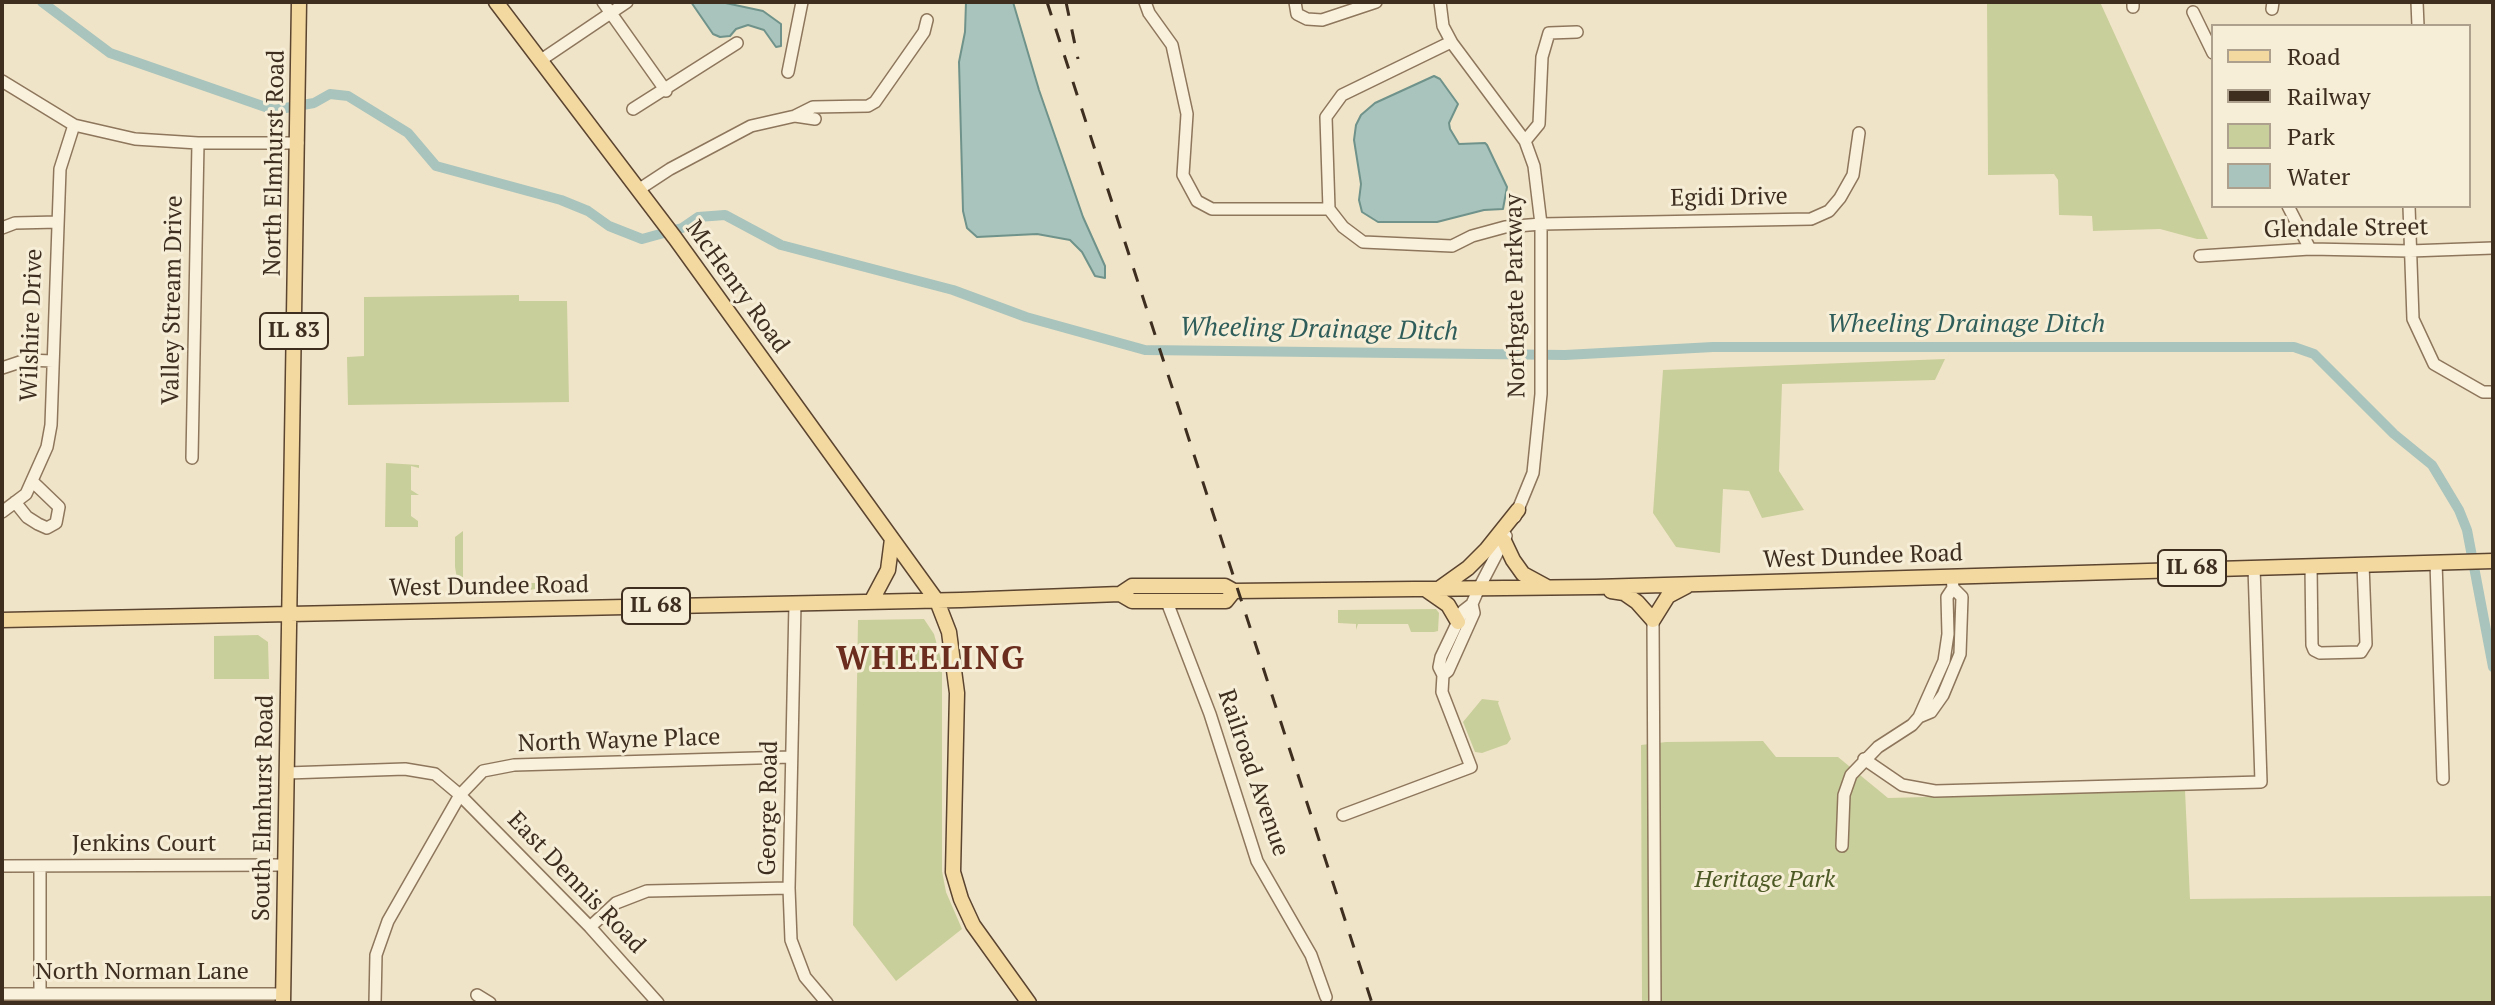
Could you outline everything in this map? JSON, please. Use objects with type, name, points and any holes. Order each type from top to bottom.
[{"type":"main road","name":"North Elmhurst Road","points":[[289,613],[299,2]]},
{"type":"main road","name":"McHenry Road","points":[[496,2],[675,238],[937,601],[949,632],[957,693],[953,872],[973,925],[1029,1003]]},
{"type":"main road","points":[[1458,622],[1432,588],[1468,568],[1518,510]]},
{"type":"main road","points":[[871,602],[888,570],[892,539]]},
{"type":"main road","points":[[1504,541],[1523,574],[1547,587]]},
{"type":"main road","name":"West Dundee Road","points":[[2,620],[937,601],[1120,594],[1132,586],[1225,586],[1234,591],[1953,582],[2254,567],[2490,561]]},
{"type":"main road","points":[[1595,587],[1624,593],[1653,620],[1668,596],[1691,584]]},
{"type":"main road","name":"West Dundee Road","points":[[1120,594],[1132,601],[1226,601],[1234,591]]},
{"type":"main road","name":"South Elmhurst Road","points":[[283,998],[289,613]]},
{"type":"street","points":[[603,2],[666,91]]},
{"type":"street","points":[[541,60],[627,2]]},
{"type":"street","points":[[788,72],[802,2]]},
{"type":"street","points":[[1145,2],[1149,13],[1172,45],[1187,114],[1183,175],[1197,201],[1212,209],[1329,209]]},
{"type":"street","points":[[1295,2],[1297,14],[1307,19],[1322,20],[1376,2]]},
{"type":"street","name":"Northgate Parkway","points":[[1343,815],[1471,767],[1442,692],[1441,657],[1463,611],[1472,604],[1504,541],[1533,473],[1541,394],[1541,224],[1534,166],[1525,141],[1451,42],[1443,26],[1440,2]]},
{"type":"street","points":[[2417,2],[2418,24]]},
{"type":"street","points":[[2193,12],[2211,49]]},
{"type":"street","points":[[638,190],[670,169],[751,126],[795,116],[813,107],[866,107],[875,102],[924,32],[927,20]]},
{"type":"street","points":[[1525,141],[1539,124],[1542,57],[1549,33],[1577,32]]},
{"type":"street","points":[[1451,42],[1342,95],[1326,117],[1329,209],[1343,227],[1363,242],[1452,246],[1472,236],[1505,227],[1541,224]]},
{"type":"street","points":[[633,109],[666,91],[737,43]]},
{"type":"street","points":[[2,81],[74,125],[135,139],[198,143],[298,136]]},
{"type":"street","points":[[795,116],[815,119]]},
{"type":"street","name":"Wilshire Drive","points":[[2,512],[26,494],[47,447],[60,169],[74,125]]},
{"type":"street","name":"Egidi Drive","points":[[1541,224],[1811,219],[1829,211],[1842,195],[1853,175],[1859,133]]},
{"type":"street","name":"Valley Stream Drive","points":[[192,458],[198,143]]},
{"type":"street","points":[[2289,208],[2310,249]]},
{"type":"street","points":[[2409,208],[2413,319],[2434,364],[2483,392],[2493,392]]},
{"type":"street","points":[[2,228],[15,223],[58,222]]},
{"type":"street","name":"Glendale Street","points":[[2200,256],[2310,249],[2410,251],[2493,248]]},
{"type":"street","points":[[2,368],[26,360],[53,361]]},
{"type":"street","points":[[15,502],[27,517],[38,524],[47,528],[56,523],[59,507],[33,482]]},
{"type":"street","points":[[2436,562],[2443,779]]},
{"type":"street","points":[[2311,566],[2314,650],[2320,653],[2361,652],[2366,644],[2363,564]]},
{"type":"street","points":[[1864,759],[1902,785],[1935,791],[2261,782],[2254,567]]},
{"type":"street","points":[[1842,846],[1844,795],[1851,775],[1864,759],[1919,717],[1944,661],[1948,634],[1947,597],[1953,582]]},
{"type":"street","name":"Railroad Avenue","points":[[1167,602],[1210,714],[1257,861],[1311,955],[1326,997]]},
{"type":"street","name":"George Road","points":[[795,603],[789,888],[791,940],[805,977],[827,1003]]},
{"type":"street","name":"Northgate Parkway","points":[[1443,675],[1448,671],[1474,613],[1472,604]]},
{"type":"street","points":[[1653,620],[1655,1003]]},
{"type":"street","name":"North Wayne Place","points":[[375,1003],[376,955],[388,921],[460,795],[483,771],[514,765],[791,757]]},
{"type":"street","name":"East Dennis Road","points":[[287,773],[405,769],[435,774],[460,795],[590,927],[658,1003]]},
{"type":"street","name":"Jenkins Court","points":[[2,866],[286,865]]},
{"type":"street","points":[[40,867],[40,994]]},
{"type":"street","points":[[590,927],[616,903],[647,891],[789,888]]},
{"type":"street","name":"North Norman Lane","points":[[2,994],[40,994],[74,999],[283,998]]},
{"type":"street","points":[[477,995],[490,1003]]},
{"type":"green space","points":[[2100,2],[2208,239],[2160,229],[2093,231],[2092,216],[2059,215],[2058,180],[2054,174],[1988,175],[1987,4]]},
{"type":"green space","points":[[519,295],[519,301],[567,301],[569,402],[348,405],[347,357],[364,356],[364,297]]},
{"type":"green space","points":[[1945,359],[1935,380],[1782,384],[1779,471],[1804,510],[1762,518],[1749,491],[1723,489],[1720,553],[1676,547],[1653,513],[1663,370]]},
{"type":"green space","points":[[386,463],[419,465],[419,468],[411,466],[411,490],[419,495],[411,495],[411,516],[418,521],[418,527],[385,527]]},
{"type":"green space","points":[[463,531],[463,583],[561,583],[564,588],[459,591],[455,537]]},
{"type":"green space","points":[[1436,609],[1439,613],[1438,631],[1434,632],[1411,632],[1408,624],[1358,624],[1356,630],[1356,624],[1338,623],[1338,610]]},
{"type":"green space","points":[[924,619],[934,634],[942,663],[942,871],[946,892],[962,929],[896,981],[853,925],[858,620]]},
{"type":"green space","points":[[258,635],[268,642],[269,679],[214,679],[214,636]]},
{"type":"green space","points":[[1482,699],[1499,701],[1511,739],[1507,744],[1482,753],[1475,752],[1463,722]]},
{"type":"green space","name":"Heritage Park","points":[[1763,741],[1776,757],[1838,757],[1888,798],[2185,790],[2190,899],[2493,896],[2493,1003],[1642,1003],[1641,745]]},
{"type":"water","points":[[691,2],[721,2],[763,11],[781,24],[781,46],[776,47],[764,30],[748,25],[736,29],[730,36],[713,34]]},
{"type":"water","points":[[966,2],[1013,2],[1039,90],[1083,217],[1105,266],[1105,278],[1095,276],[1082,252],[1070,240],[1037,234],[977,237],[967,228],[963,211],[959,62],[965,32]]},
{"type":"water","points":[[1434,76],[1440,79],[1458,104],[1449,123],[1459,144],[1487,145],[1507,187],[1503,209],[1484,210],[1437,222],[1378,222],[1362,212],[1359,200],[1361,184],[1354,140],[1356,125],[1361,115],[1375,103]]},
{"type":"waterway","name":"Wheeling Drainage Ditch","points":[[42,2],[110,53],[274,110],[314,103],[330,94],[348,96],[408,133],[436,166],[561,200],[588,211],[609,226],[642,239],[682,228],[698,217],[725,215],[781,245],[953,290],[1026,317],[1145,350],[1565,355],[1713,347],[2294,347],[2314,354],[2394,434],[2432,465],[2459,510],[2467,530],[2493,667]]},
{"type":"railway","points":[[1047,2],[1372,1003]]},
{"type":"railway","points":[[1066,2],[1078,59]]},
{"type":"district","name":"WHEELING","points":[[931,660]]}]
